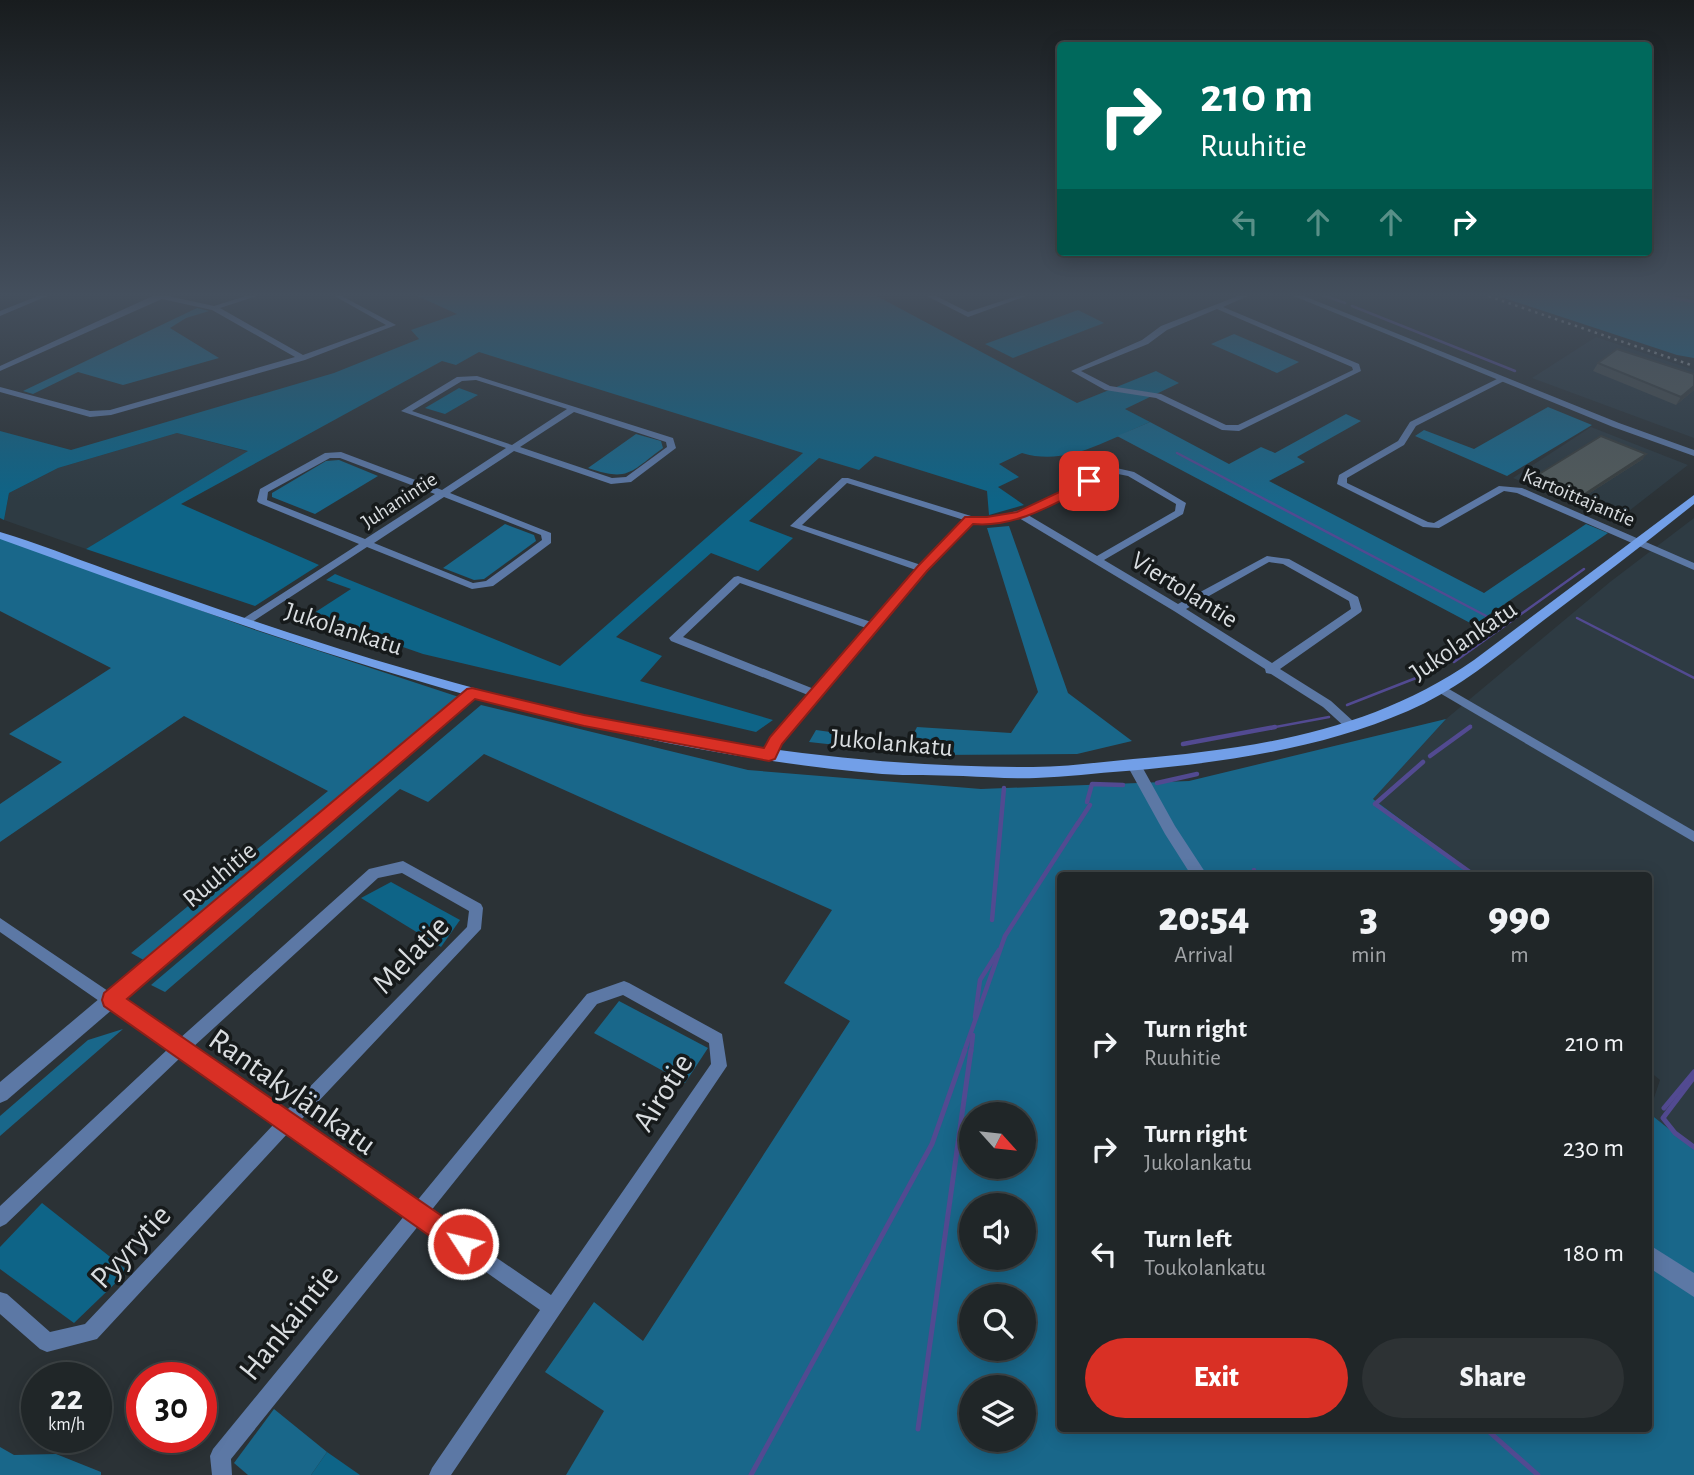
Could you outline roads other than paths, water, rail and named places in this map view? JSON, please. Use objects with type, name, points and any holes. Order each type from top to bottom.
[{"type":"main road","name":"Jukolankatu","points":[[0,535],[351,658],[472,693],[584,720],[769,755],[927,772],[1081,772],[1264,749],[1404,707],[1442,689],[1694,498]]},
{"type":"street","points":[[0,389],[90,414],[111,412],[285,363]]},
{"type":"street","points":[[1094,363],[1074,371],[1108,388],[1158,396],[1225,428],[1239,428],[1357,371],[1356,366],[1349,363]]},
{"type":"street","points":[[1462,363],[1694,453]]},
{"type":"street","points":[[477,378],[573,409],[670,440],[672,447],[628,480],[611,481],[405,411],[460,379],[477,378]]},
{"type":"street","name":"Kartoittajantie","points":[[1501,379],[1413,425],[1401,443],[1342,477],[1342,484],[1426,525],[1436,526],[1502,488],[1519,489],[1638,543]]},
{"type":"street","name":"Juhanintie","points":[[245,622],[573,409]]},
{"type":"street","points":[[328,455],[341,455],[444,494],[546,533],[547,541],[489,584],[472,586],[262,500],[263,491],[328,455]]},
{"type":"street","points":[[923,569],[795,526],[845,480],[970,520],[987,521],[1021,515],[1112,470],[1131,474],[1181,503],[1180,512],[1097,560]]},
{"type":"street","name":"Viertolantie","points":[[1021,515],[1327,704],[1350,725]]},
{"type":"street","points":[[769,755],[776,741],[816,694],[923,569],[970,520]]},
{"type":"street","points":[[1638,543],[1694,567]]},
{"type":"street","points":[[1178,610],[1267,559],[1285,561],[1354,599],[1357,610],[1270,670]]},
{"type":"street","points":[[816,694],[676,638],[738,579],[874,627]]},
{"type":"street","points":[[1442,689],[1694,837]]},
{"type":"street","name":"Ruuhitie","points":[[0,1094],[472,693]]},
{"type":"street","points":[[1135,767],[1197,872]]},
{"type":"street","name":"Melatie","points":[[179,1049],[374,873],[403,867],[476,908],[474,929],[287,1122]]},
{"type":"street","name":"Rantakylänkatu","points":[[0,924],[552,1307]]},
{"type":"street","name":"Airotie","points":[[418,1213],[592,999],[624,988],[716,1039],[719,1066],[552,1307]]},
{"type":"street","points":[[0,1218],[179,1049]]},
{"type":"street","name":"Pyyrytie","points":[[0,1301],[47,1342],[90,1332],[287,1122]]},
{"type":"street","name":"Hankaintie","points":[[222,1475],[220,1456],[418,1213]]},
{"type":"street","points":[[1652,1257],[1694,1286]]},
{"type":"street","points":[[439,1475],[552,1307]]},
{"type":"waterway","points":[[1495,363],[1515,371]]},
{"type":"waterway","points":[[1177,453],[1490,618]]},
{"type":"waterway","points":[[1454,662],[1584,569]]},
{"type":"waterway","points":[[1577,618],[1694,678]]},
{"type":"waterway","points":[[1347,705],[1439,669]]},
{"type":"waterway","points":[[1265,729],[1329,717]]},
{"type":"waterway","points":[[1467,729],[1471,726]]},
{"type":"waterway","points":[[1183,744],[1275,727]]},
{"type":"waterway","points":[[1430,756],[1470,727]]},
{"type":"waterway","points":[[1423,762],[1375,804],[1470,872]]},
{"type":"waterway","points":[[1157,783],[1197,774]]},
{"type":"waterway","points":[[1087,802],[1092,784],[1123,785]]},
{"type":"waterway","points":[[992,920],[1004,788]]},
{"type":"waterway","points":[[1077,825],[1090,805]]},
{"type":"waterway","points":[[964,1052],[1005,936],[1078,823]]},
{"type":"waterway","points":[[975,1017],[980,980],[999,950]]},
{"type":"waterway","points":[[971,1052],[973,1035]]},
{"type":"waterway","points":[[751,1475],[932,1144],[965,1050]]},
{"type":"waterway","points":[[918,1429],[971,1050]]},
{"type":"waterway","points":[[1664,1108],[1694,1072]]},
{"type":"waterway","points":[[1694,1077],[1663,1118],[1675,1133],[1694,1147]]},
{"type":"waterway","points":[[1489,1432],[1538,1475]]},
{"type":"railway","points":[[1685,363],[1694,366]]}]
